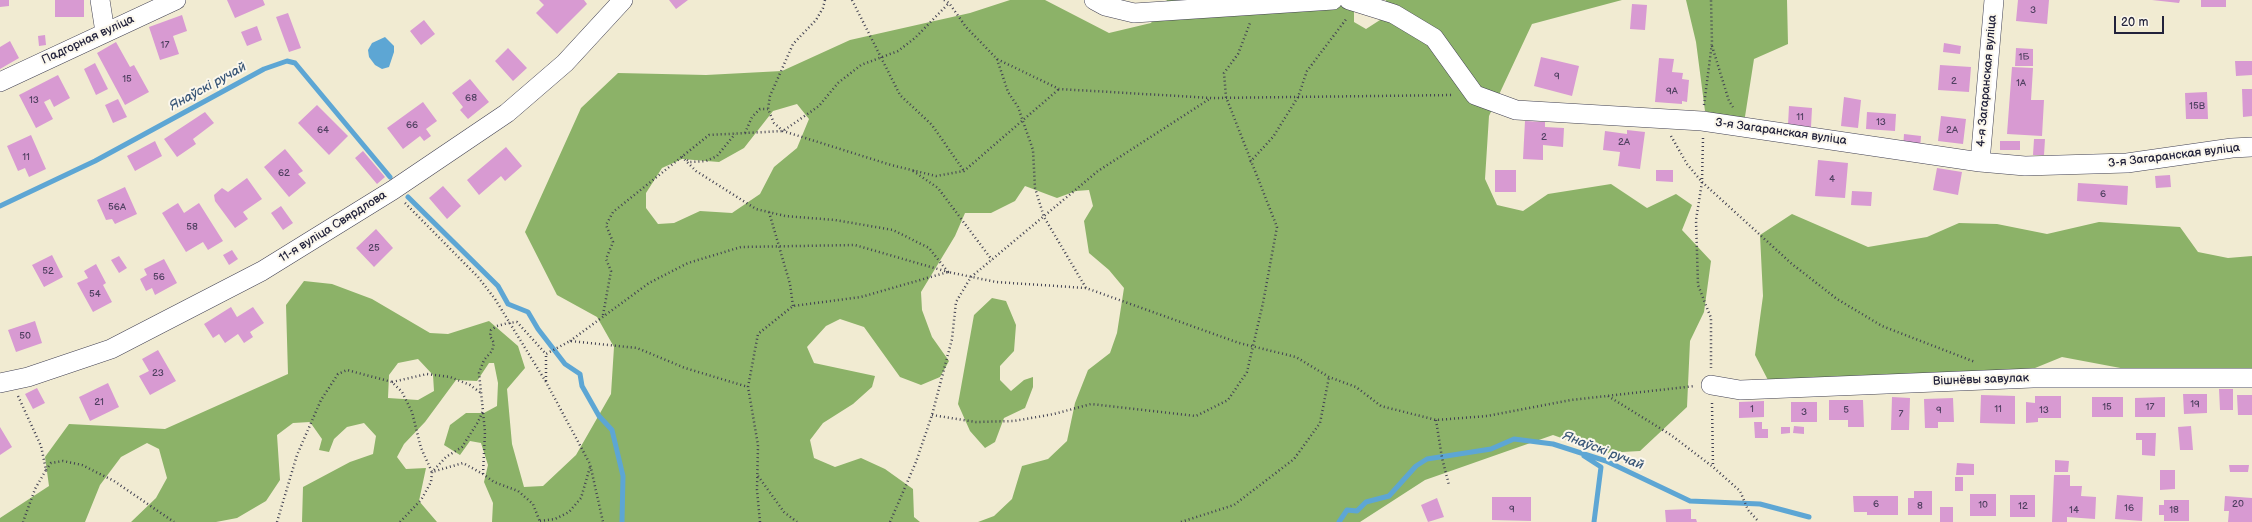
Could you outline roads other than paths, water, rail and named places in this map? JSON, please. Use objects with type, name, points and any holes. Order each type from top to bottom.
[{"type":"street","points":[[100,0],[105,32]]},
{"type":"street","name":"Падгорная вуліца","points":[[0,82],[176,0]]},
{"type":"street","name":"11-я вуліца Свярдлова","points":[[6,382],[28,377],[111,349],[262,271],[393,190],[507,112],[565,63],[623,0]]},
{"type":"street","points":[[1094,0],[1105,6],[1134,13],[1333,0]]},
{"type":"street","name":"4-я Загаранская вуліца","points":[[1980,162],[1994,0]]},
{"type":"street","name":"3-я Загаранская вуліца","points":[[1354,2],[1394,14],[1434,38],[1475,95],[1516,110],[1702,121],[1980,162],[2025,166],[2127,163],[2232,148],[2252,147]]},
{"type":"street","name":"Вішнёвы завулак","points":[[1711,385],[1740,390],[2033,378],[2252,378]]},
{"type":"water","points":[[385,37],[394,46],[394,52],[389,67],[382,69],[375,65],[369,57],[368,50],[372,43]]},
{"type":"waterway","name":"Янаўскі ручай","points":[[0,206],[95,161],[264,69],[287,61],[295,63],[390,177]]},
{"type":"waterway","name":"Янаўскі ручай","points":[[408,197],[498,286],[508,304],[528,312],[538,329],[565,364],[580,374],[582,386],[599,416],[612,430],[623,476],[622,522]]},
{"type":"waterway","name":"Янаўскі ручай","points":[[1339,522],[1347,510],[1357,511],[1366,502],[1389,496],[1416,466],[1427,459],[1491,449],[1514,439],[1553,444],[1606,461],[1690,501],[1760,504],[1809,517]]},
{"type":"waterway","points":[[1584,456],[1601,467],[1594,522]]}]
